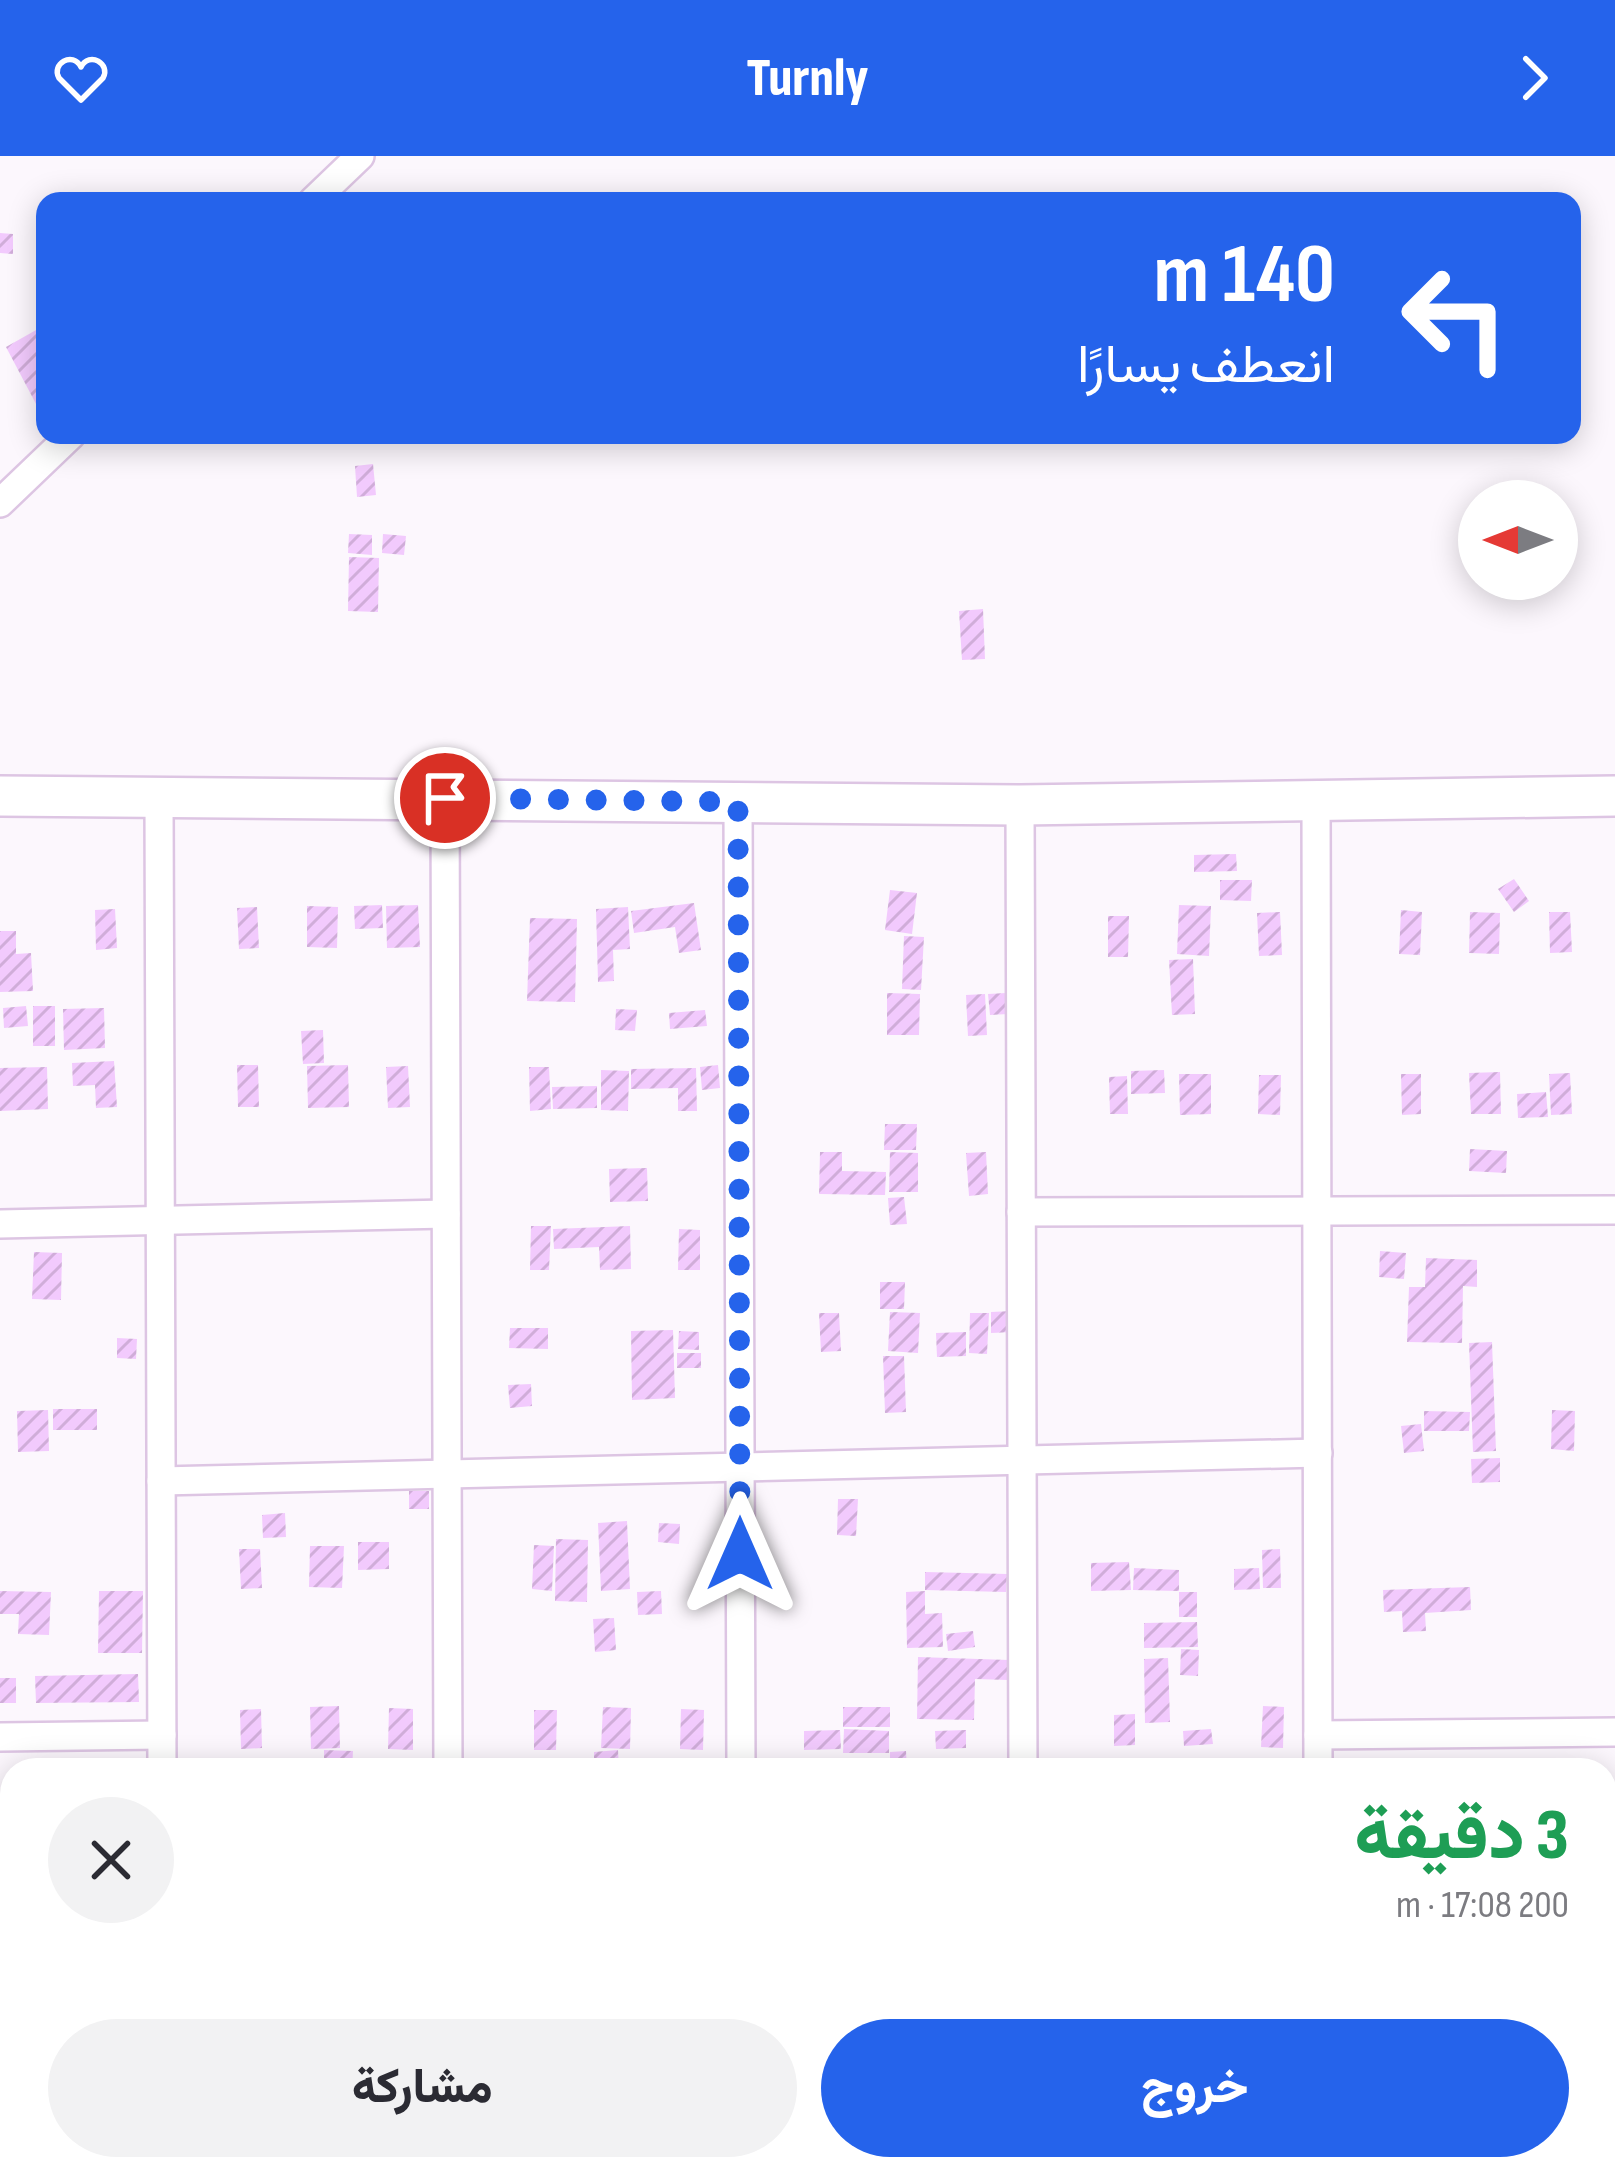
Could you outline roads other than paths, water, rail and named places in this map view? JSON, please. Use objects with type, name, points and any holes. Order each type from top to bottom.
[{"type":"street","points":[[323,192],[360,156]]},
{"type":"street","points":[[0,503],[61,444]]},
{"type":"street","points":[[0,796],[1020,805],[1615,796]]},
{"type":"street","points":[[159,798],[162,1758]]},
{"type":"street","points":[[445,798],[448,1758]]},
{"type":"street","points":[[1316,800],[1318,1758]]},
{"type":"street","points":[[738,802],[741,1758]]},
{"type":"street","points":[[1020,805],[1023,1758]]},
{"type":"street","points":[[1021,1212],[1615,1210]]},
{"type":"street","points":[[0,1224],[446,1214]]},
{"type":"street","points":[[161,1481],[1318,1454]]},
{"type":"street","points":[[1318,1735],[1615,1732]]},
{"type":"street","points":[[0,1737],[162,1735]]}]
